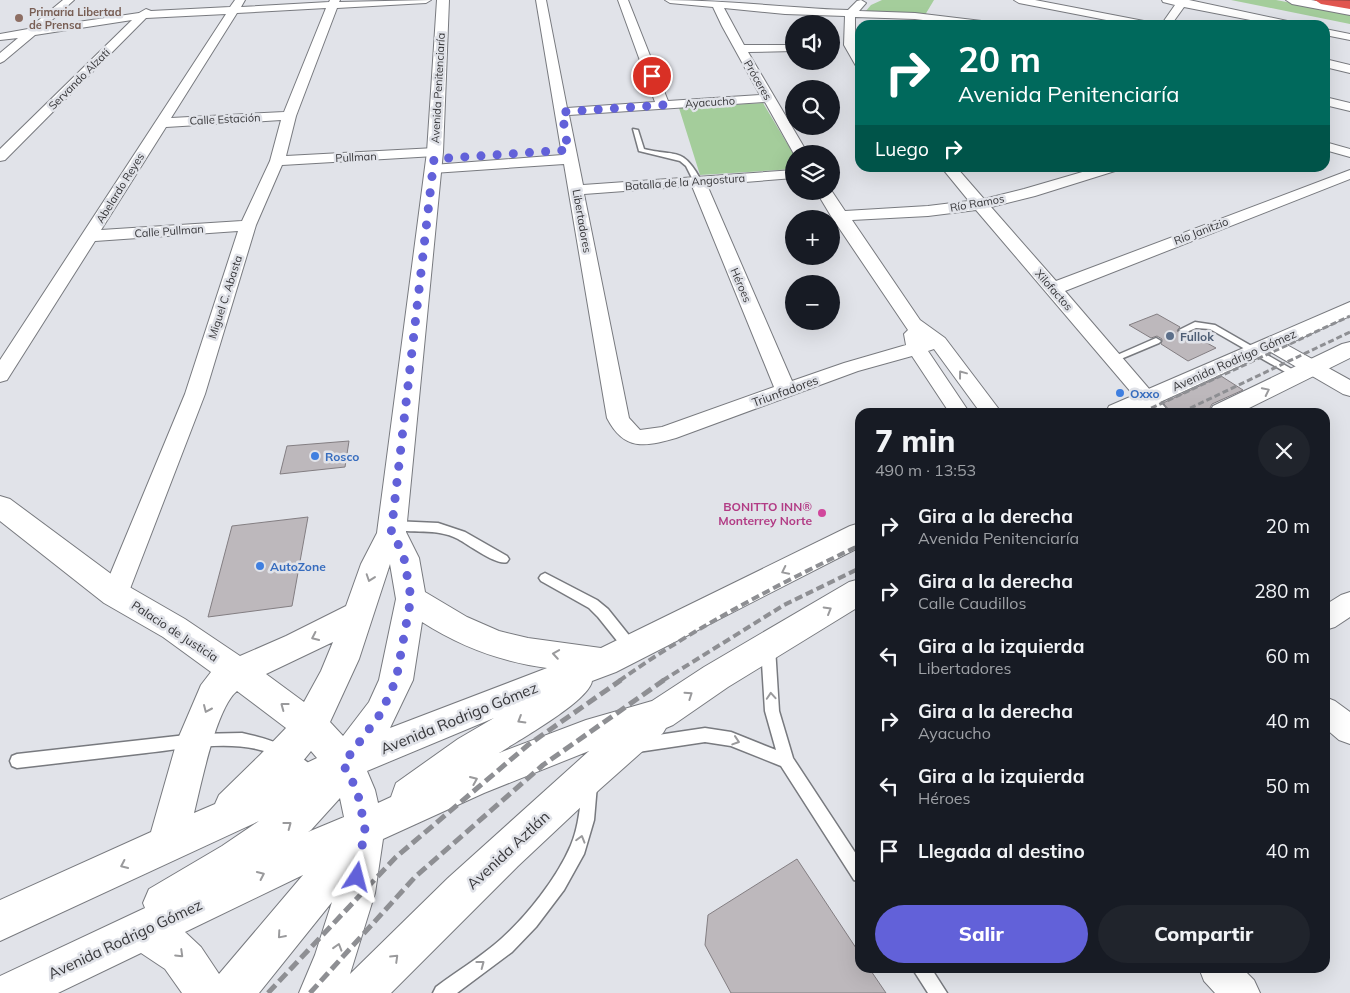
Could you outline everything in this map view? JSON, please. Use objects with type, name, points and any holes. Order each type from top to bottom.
[{"type":"highway","points":[[1320,0],[1350,6]]},
{"type":"main road","name":"Avenida Penitenciaría","points":[[220,820],[286,754],[309,725],[326,697],[344,657],[381,550],[392,530],[434,160],[443,0]]},
{"type":"main road","points":[[1292,0],[1350,11]]},
{"type":"main road","name":"Avenida Rodrigo Gómez","points":[[1153,406],[1263,348],[1350,308]]},
{"type":"main road","points":[[1230,408],[1350,349]]},
{"type":"main road","name":"Palacio de Justicia","points":[[0,506],[115,594],[174,628],[309,725],[325,741],[329,771],[357,790],[365,828]]},
{"type":"main road","points":[[54,972],[98,939],[194,885],[272,837],[324,790],[329,771],[381,713],[396,680],[411,598],[404,558],[392,530]]},
{"type":"main road","name":"Avenida Rodrigo Gómez","points":[[0,921],[329,771],[618,655],[855,536]]},
{"type":"main road","name":"Avenida Rodrigo Gómez","points":[[11,993],[324,845],[532,756],[586,736],[660,714],[716,677],[855,594]]},
{"type":"main road","points":[[411,598],[447,622],[485,640],[514,648],[618,655]]},
{"type":"main road","points":[[167,845],[195,741],[213,696],[228,677],[298,646],[358,614]]},
{"type":"main road","points":[[231,993],[291,923],[365,828],[471,751],[541,708],[618,655]]},
{"type":"main road","name":"Avenida Aztlán","points":[[362,993],[389,964],[494,862],[605,760],[660,714]]},
{"type":"main road","points":[[321,993],[336,956],[355,893],[365,828]]},
{"type":"main road","points":[[139,932],[160,939],[175,949],[189,963],[205,993]]},
{"type":"street","points":[[0,59],[69,0]]},
{"type":"street","name":"Servando Alzati","points":[[0,157],[156,0]]},
{"type":"street","points":[[0,37],[144,14],[237,5],[426,0]]},
{"type":"street","name":"Libertadores","points":[[541,0],[618,418],[623,430],[633,436]]},
{"type":"street","points":[[623,0],[663,105]]},
{"type":"street","points":[[670,0],[758,9],[915,16],[948,20]]},
{"type":"street","points":[[850,49],[850,14],[858,5],[868,0]]},
{"type":"street","points":[[1019,0],[1123,20]]},
{"type":"street","points":[[1167,0],[1183,1],[1269,20]]},
{"type":"street","points":[[1170,20],[1183,1]]},
{"type":"street","name":"Miguel C. Abasta","points":[[115,594],[195,394],[248,225],[277,161],[289,116],[333,2]]},
{"type":"street","name":"Próceres","points":[[717,4],[740,49],[796,145]]},
{"type":"street","name":"Abelardo Reyes","points":[[0,376],[237,5]]},
{"type":"street","points":[[1330,33],[1350,37]]},
{"type":"street","points":[[740,49],[785,48]]},
{"type":"street","points":[[1330,64],[1350,69]]},
{"type":"street","name":"Ayacucho","points":[[562,112],[768,98]]},
{"type":"street","points":[[1330,102],[1350,107]]},
{"type":"street","name":"Calle Estación","points":[[162,123],[289,116]]},
{"type":"street","points":[[1330,147],[1350,153]]},
{"type":"street","name":"Pullman","points":[[277,161],[434,160],[570,154]]},
{"type":"street","name":"Xilofactos","points":[[953,172],[1153,406]]},
{"type":"street","name":"Río Ramos","points":[[840,216],[950,209],[981,204],[1032,192],[1097,172]]},
{"type":"street","name":"Rio Janitzio","points":[[1053,289],[1350,174]]},
{"type":"street","name":"Batalla de la Angostura","points":[[576,190],[785,175]]},
{"type":"street","name":"Héroes","points":[[697,180],[786,390]]},
{"type":"street","points":[[840,217],[913,324],[938,342],[988,408]]},
{"type":"street","name":"Calle Pullman","points":[[90,236],[248,225]]},
{"type":"street","points":[[913,324],[916,348],[956,408]]},
{"type":"street","name":"Triunfadores","points":[[633,436],[652,437],[668,433],[850,367],[938,342]]},
{"type":"street","points":[[1263,348],[1305,372],[1350,388]]},
{"type":"street","points":[[1330,615],[1350,603]]},
{"type":"street","points":[[1330,714],[1350,730]]},
{"type":"street","points":[[1223,973],[1241,993]]},
{"type":"lane","points":[[635,130],[641,150],[650,154],[673,156],[687,163],[697,180]]},
{"type":"lane","points":[[1184,330],[1195,325],[1212,327],[1263,348]]},
{"type":"lane","points":[[1114,359],[1156,341]]},
{"type":"lane","points":[[392,530],[438,527],[461,535],[503,560]]},
{"type":"lane","points":[[545,578],[593,604],[607,618],[618,655]]},
{"type":"lane","points":[[768,645],[772,711],[786,760],[855,866]]},
{"type":"lane","points":[[442,993],[506,946],[530,920],[558,884],[578,848],[605,760],[705,735],[731,738],[786,760]]},
{"type":"lane","points":[[17,761],[195,741],[242,740],[266,745],[329,771]]},
{"type":"lane","points":[[924,973],[938,993]]},
{"type":"green space","points":[[882,0],[934,0],[925,15],[865,12],[871,5]]},
{"type":"green space","points":[[1231,0],[1276,0],[1350,14],[1350,24]]},
{"type":"green space","points":[[763,103],[788,145],[785,145],[785,170],[700,175],[679,108]]},
{"type":"building","name":"Fullok","points":[[1157,314],[1180,327],[1177,331],[1183,335],[1189,333],[1216,348],[1188,361],[1161,344],[1162,339],[1157,336],[1151,338],[1129,325]]},
{"type":"building","points":[[1221,376],[1243,390],[1212,404],[1210,408],[1167,408],[1163,403]]},
{"type":"building","name":"Rosco","points":[[349,441],[345,467],[280,474],[287,446]]},
{"type":"building","name":"AutoZone","points":[[308,517],[292,606],[208,617],[232,526]]},
{"type":"building","points":[[797,859],[855,946],[855,973],[872,973],[886,993],[731,993],[705,945],[708,915]]},
{"type":"railway","points":[[1152,408],[1350,316]]},
{"type":"railway","points":[[1190,408],[1350,332]]},
{"type":"railway","points":[[619,681],[677,643],[737,608],[855,548]]},
{"type":"railway","points":[[662,681],[784,605],[855,570]]},
{"type":"railway","points":[[268,993],[396,857],[528,745],[621,680]]},
{"type":"railway","points":[[310,993],[415,877],[543,765],[664,680]]},
{"type":"place","name":"Primaria Libertad de Prensa","points":[[19,18]]},
{"type":"place","name":"Fullok","points":[[1170,336]]},
{"type":"place","name":"Oxxo","points":[[1120,393]]},
{"type":"place","name":"Rosco","points":[[315,456]]},
{"type":"place","name":"BONITTO INN® Monterrey Norte","points":[[822,513]]},
{"type":"place","name":"AutoZone","points":[[260,566]]},
{"type":"route","points":[[357,877],[365,828],[363,810],[357,790],[343,764],[381,713],[396,680],[411,598],[404,558],[391,534],[434,159],[568,150],[562,112],[663,105],[652,76]]}]
